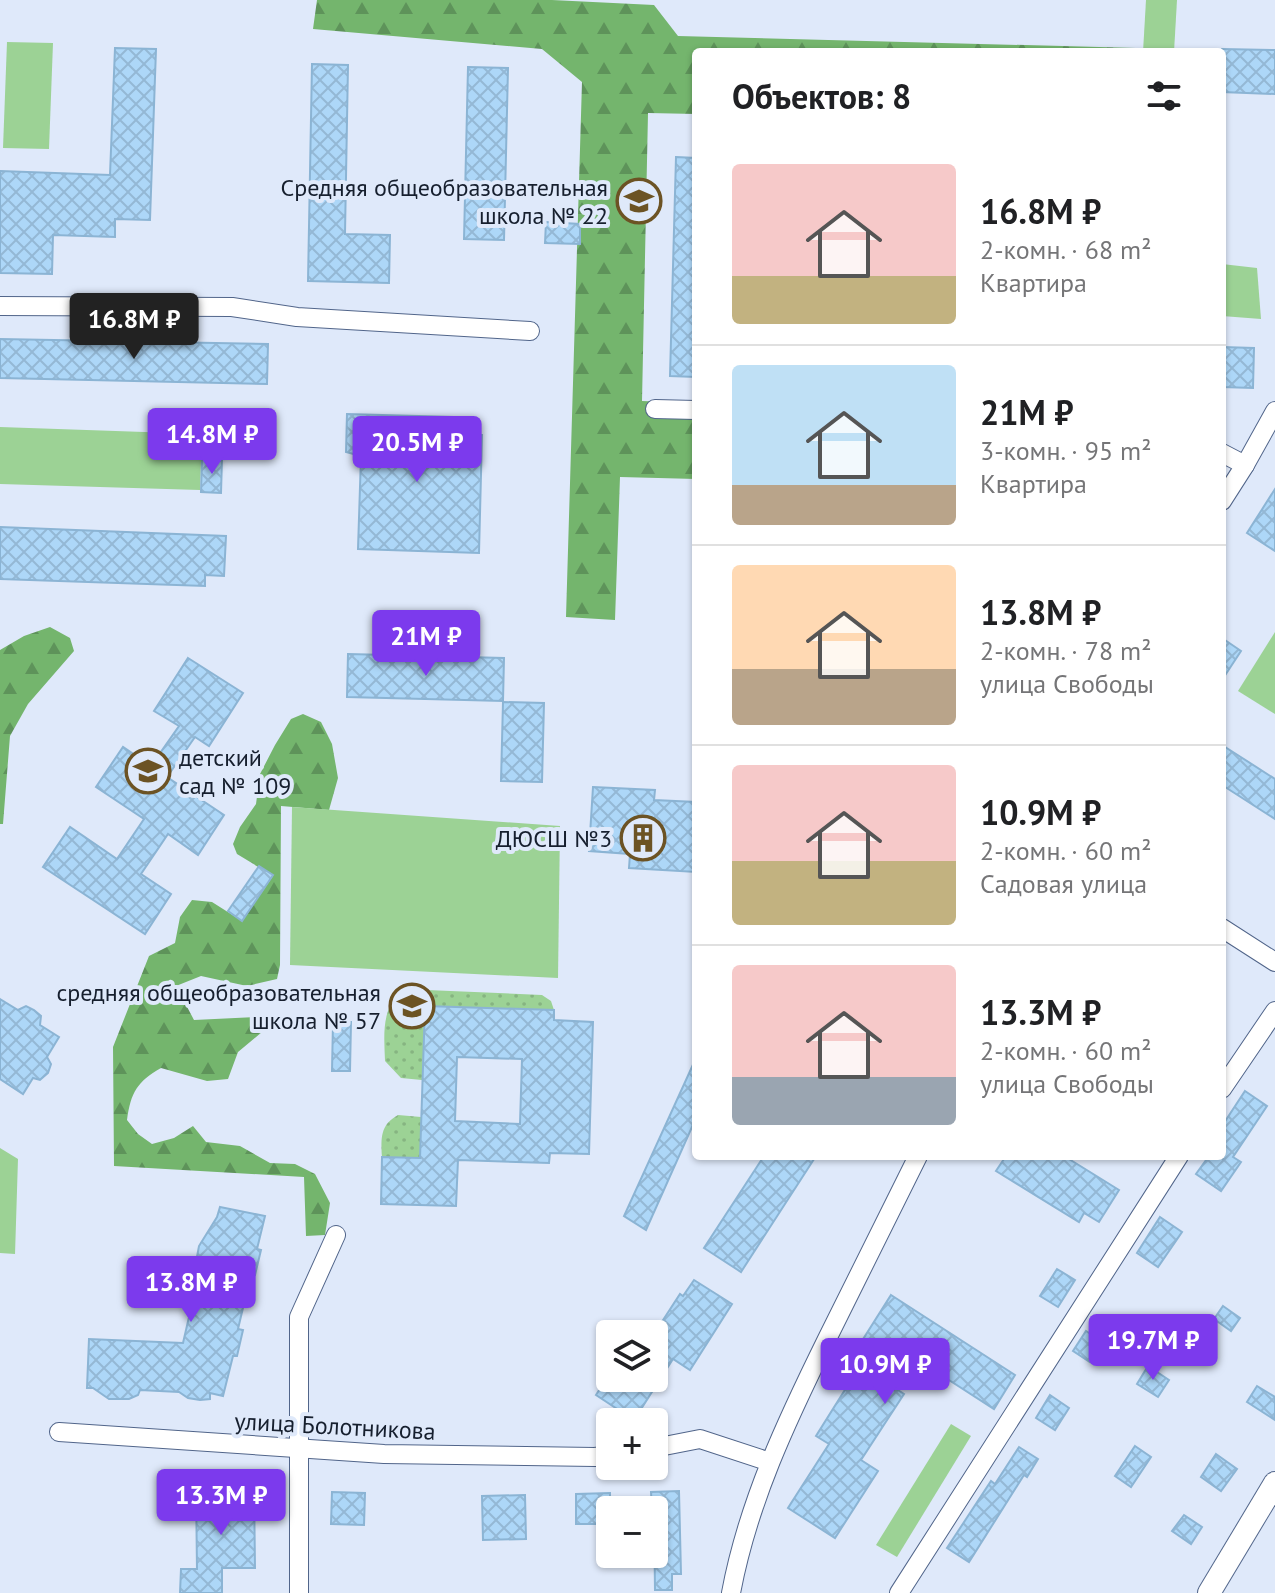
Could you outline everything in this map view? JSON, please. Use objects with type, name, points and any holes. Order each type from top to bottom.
[{"type":"street","points":[[0,306],[232,307],[297,317],[530,331]]},
{"type":"street","points":[[655,409],[692,410]]},
{"type":"street","points":[[1226,495],[1275,411]]},
{"type":"street","points":[[1226,455],[1245,465]]},
{"type":"street","points":[[1226,931],[1275,962]]},
{"type":"street","points":[[1226,1083],[1275,1011]]},
{"type":"street","points":[[731,1593],[739,1550],[770,1462],[797,1398],[916,1160]]},
{"type":"street","points":[[899,1593],[1176,1160]]},
{"type":"street","points":[[299,1593],[299,1317],[336,1235]]},
{"type":"street","name":"улица Болотникова","points":[[59,1432],[300,1450],[596,1457]]},
{"type":"street","points":[[668,1445],[700,1439],[770,1462]]},
{"type":"street","points":[[1209,1593],[1275,1483]]},
{"type":"green space","points":[[317,0],[552,0],[654,5],[678,36],[1136,48],[692,48],[692,114],[648,113],[642,401],[692,403],[692,479],[620,477],[615,620],[566,617],[582,82],[542,49],[313,29]]},
{"type":"green space","points":[[1146,0],[1177,0],[1174,48],[1143,48]]},
{"type":"green space","points":[[7,42],[53,43],[49,149],[3,148]]},
{"type":"green space","points":[[1226,264],[1257,268],[1261,319],[1226,316]]},
{"type":"green space","points":[[0,427],[202,434],[200,490],[0,484]]},
{"type":"green space","points":[[50,627],[70,638],[74,651],[28,704],[10,736],[3,824],[0,824],[0,650],[24,636]]},
{"type":"green space","points":[[1275,632],[1275,714],[1238,691]]},
{"type":"green space","points":[[303,714],[321,722],[332,744],[338,778],[329,810],[281,806],[280,965],[277,979],[247,986],[201,976],[176,986],[194,1020],[258,1017],[262,1032],[238,1052],[228,1079],[207,1081],[161,1068],[153,1073],[136,1089],[127,1120],[138,1134],[152,1144],[174,1138],[193,1126],[206,1142],[240,1146],[270,1163],[295,1164],[315,1174],[330,1203],[325,1235],[306,1236],[304,1177],[114,1166],[113,1047],[149,956],[175,943],[180,917],[192,900],[212,902],[242,921],[273,876],[237,854],[233,844],[240,827],[256,804],[260,774],[275,745],[291,719]]},
{"type":"green space","points":[[292,807],[560,826],[558,978],[290,965]]},
{"type":"green space","points":[[403,989],[542,995],[551,1001],[554,1010],[425,1007],[422,1080],[401,1078],[385,1061],[384,1031],[391,1004]]},
{"type":"green space","points":[[398,1115],[421,1117],[420,1158],[382,1157],[383,1133],[388,1123]]},
{"type":"green space","points":[[0,1148],[18,1159],[15,1254],[0,1253]]},
{"type":"green space","points":[[951,1424],[971,1436],[897,1557],[876,1545]]},
{"type":"building","points":[[115,48],[156,49],[150,220],[115,219],[115,237],[53,235],[52,274],[0,273],[0,171],[110,175]]},
{"type":"building","points":[[1226,49],[1275,50],[1275,94],[1226,92]]},
{"type":"building","points":[[312,64],[348,65],[345,234],[390,235],[389,283],[308,281]]},
{"type":"building","points":[[468,67],[508,68],[504,240],[464,239]]},
{"type":"building","points":[[676,157],[692,158],[692,377],[670,376]]},
{"type":"building","points":[[546,222],[580,224],[580,244],[545,243]]},
{"type":"building","points":[[0,339],[268,344],[267,384],[0,378]]},
{"type":"building","points":[[1226,347],[1254,348],[1253,388],[1226,387]]},
{"type":"building","points":[[347,414],[453,417],[453,434],[482,435],[479,553],[358,549],[361,456],[346,452]]},
{"type":"building","points":[[202,459],[222,459],[221,493],[201,492]]},
{"type":"building","points":[[1275,489],[1275,551],[1247,533]]},
{"type":"building","points":[[0,527],[226,536],[224,576],[205,575],[205,586],[0,579]]},
{"type":"building","points":[[1226,641],[1241,651],[1226,674]]},
{"type":"building","points":[[348,654],[504,658],[503,701],[347,697]]},
{"type":"building","points":[[188,658],[243,693],[209,746],[195,737],[167,777],[224,815],[198,855],[168,834],[141,874],[171,894],[145,934],[43,867],[70,827],[117,859],[144,819],[96,787],[123,747],[151,766],[179,726],[154,711]]},
{"type":"building","points":[[503,702],[544,703],[542,782],[501,781]]},
{"type":"building","points":[[1226,748],[1275,779],[1275,819],[1226,788]]},
{"type":"building","name":"ДЮСШ №3","points":[[593,787],[655,790],[654,800],[692,802],[692,872],[629,868],[630,854],[589,851]]},
{"type":"building","points":[[259,866],[273,875],[242,921],[228,911]]},
{"type":"building","points":[[0,999],[18,1010],[26,1006],[34,1010],[41,1016],[40,1025],[59,1037],[47,1057],[51,1064],[48,1073],[40,1080],[33,1078],[23,1094],[0,1079]]},
{"type":"building","points":[[425,1006],[554,1010],[554,1020],[593,1022],[589,1154],[550,1153],[549,1163],[458,1160],[456,1206],[381,1204],[382,1157],[420,1158]],"holes":[[[457,1057],[522,1059],[520,1124],[455,1121]]]},
{"type":"building","points":[[333,1022],[351,1022],[350,1071],[332,1071]]},
{"type":"building","points":[[692,1067],[692,1127],[646,1230],[624,1216]]},
{"type":"building","points":[[1245,1091],[1267,1106],[1233,1157],[1241,1162],[1221,1191],[1196,1174],[1206,1160],[1226,1160],[1226,1120]]},
{"type":"building","points":[[761,1160],[813,1160],[741,1272],[704,1248]]},
{"type":"building","points":[[1003,1160],[1070,1160],[1119,1190],[1099,1222],[1084,1213],[1079,1222],[996,1171]]},
{"type":"building","points":[[220,1207],[265,1216],[257,1249],[261,1250],[255,1275],[251,1274],[238,1329],[243,1330],[237,1356],[233,1356],[223,1396],[210,1393],[210,1399],[200,1400],[188,1398],[179,1392],[140,1390],[138,1395],[129,1399],[109,1399],[93,1388],[87,1388],[89,1339],[183,1343],[189,1317],[185,1296],[196,1297],[201,1275],[196,1262],[199,1246]]},
{"type":"building","points":[[1160,1217],[1182,1232],[1158,1267],[1137,1253]]},
{"type":"building","points":[[1057,1269],[1075,1280],[1058,1307],[1040,1296]]},
{"type":"building","points":[[694,1280],[732,1304],[690,1370],[673,1359],[668,1367],[668,1320],[663,1320],[680,1294],[683,1296]]},
{"type":"building","points":[[891,1295],[1015,1375],[994,1409],[904,1351],[884,1381],[904,1394],[861,1460],[878,1471],[835,1538],[788,1508],[829,1444],[816,1436],[858,1369],[848,1363]]},
{"type":"building","points":[[1223,1306],[1240,1318],[1231,1331],[1214,1319]]},
{"type":"building","points":[[1086,1331],[1103,1342],[1090,1362],[1073,1351]]},
{"type":"building","points":[[1148,1366],[1169,1380],[1158,1397],[1137,1384]]},
{"type":"building","points":[[1257,1386],[1275,1397],[1275,1420],[1247,1402]]},
{"type":"building","points":[[598,1392],[652,1392],[642,1408],[616,1408],[596,1395]]},
{"type":"building","points":[[1050,1395],[1069,1408],[1055,1430],[1036,1418]]},
{"type":"building","points":[[1135,1446],[1151,1457],[1131,1487],[1115,1476]]},
{"type":"building","points":[[1019,1447],[1038,1459],[1027,1477],[1024,1475],[969,1562],[947,1548],[991,1481],[995,1484]]},
{"type":"building","points":[[1216,1454],[1237,1469],[1221,1491],[1201,1477]]},
{"type":"building","points":[[254,1487],[255,1568],[222,1568],[222,1593],[180,1593],[181,1569],[197,1569],[196,1488]]},
{"type":"building","points":[[679,1491],[681,1574],[672,1574],[672,1590],[655,1590],[655,1568],[668,1568],[668,1496],[651,1496],[651,1492]]},
{"type":"building","points":[[332,1492],[365,1493],[364,1525],[331,1524]]},
{"type":"building","points":[[610,1493],[610,1496],[596,1496],[596,1524],[576,1524],[576,1494]]},
{"type":"building","points":[[525,1495],[526,1539],[483,1540],[482,1496]]},
{"type":"building","points":[[1184,1515],[1202,1527],[1191,1544],[1172,1531]]},
{"type":"place","name":"Средняя общеобразовательная школа № 22","points":[[639,201]]},
{"type":"place","name":"детский сад № 109","points":[[148,771]]},
{"type":"place","name":"ДЮСШ №3","points":[[643,838]]},
{"type":"place","name":"средняя общеобразовательная школа № 57","points":[[412,1006]]}]
